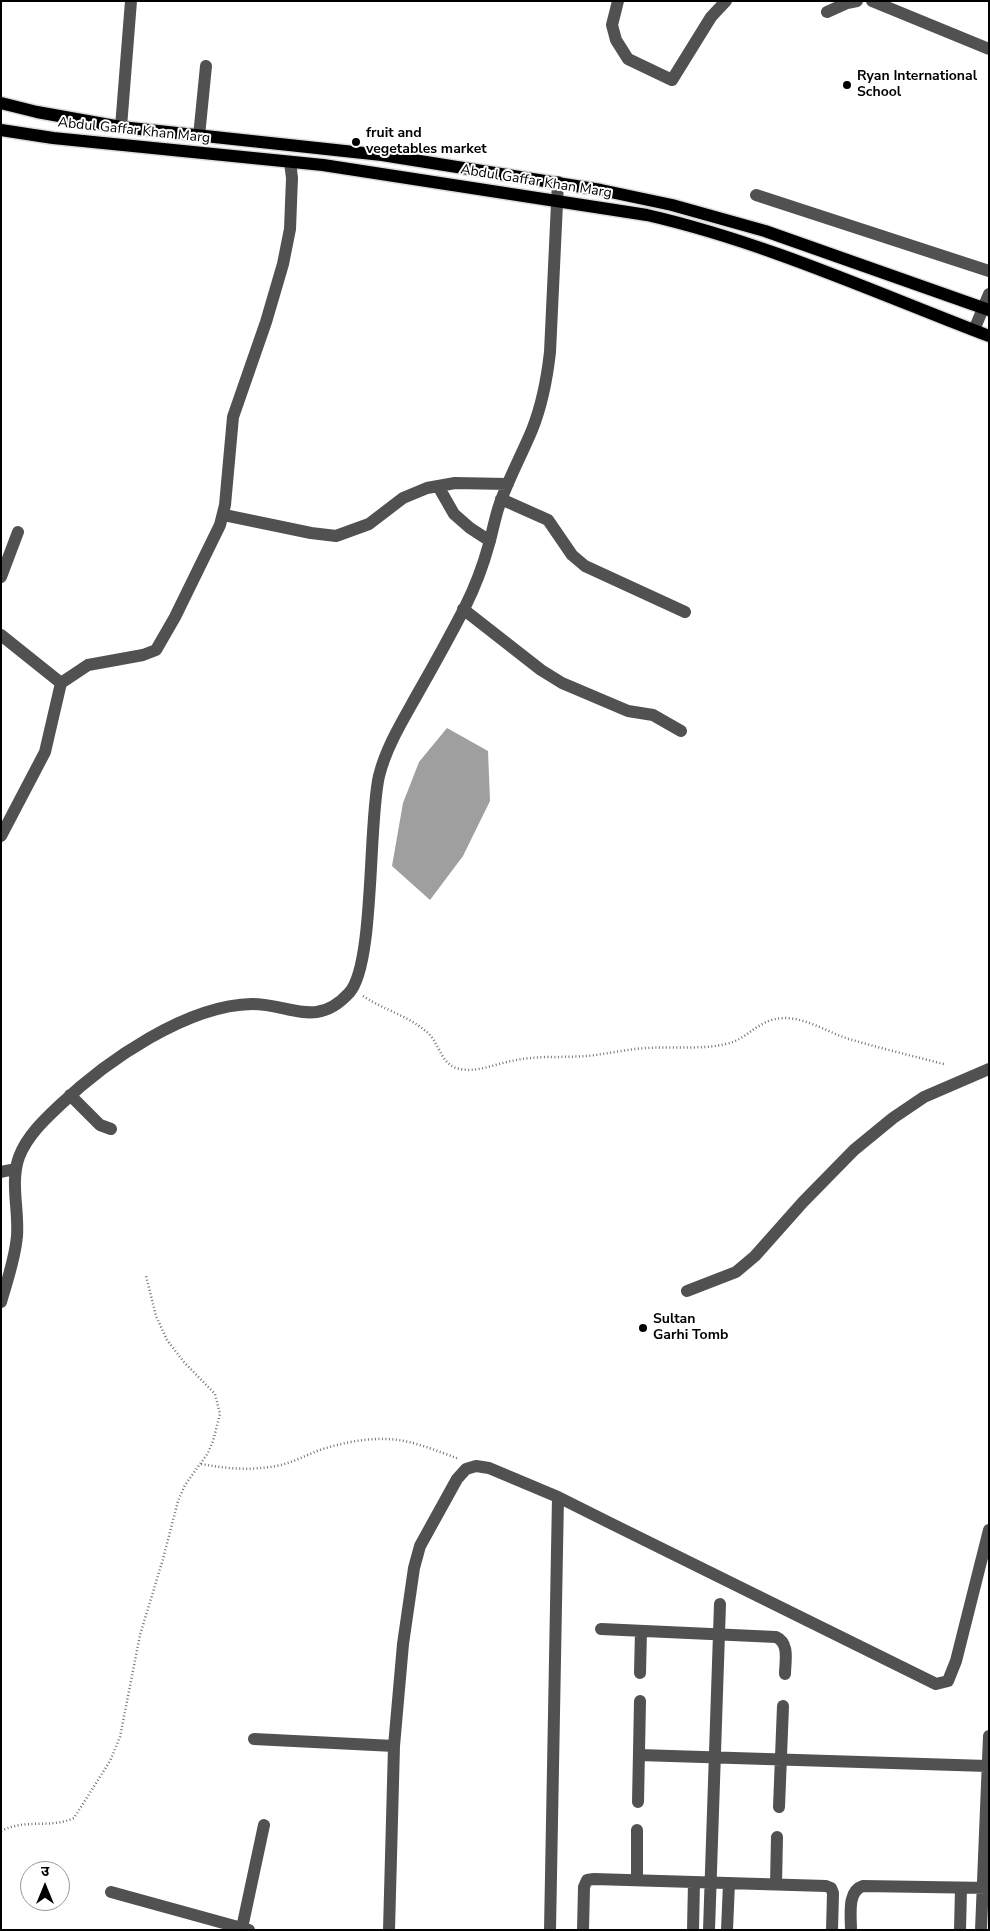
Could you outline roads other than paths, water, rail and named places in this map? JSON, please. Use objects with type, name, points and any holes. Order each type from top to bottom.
[{"type":"main road","name":"Abdul Gaffar Khan Marg","points":[[1,103],[37,112],[121,127],[382,155],[558,182],[672,205],[720,217],[986,309]]},
{"type":"main road","name":"Abdul Gaffar Khan Marg","points":[[1,130],[53,138],[290,162],[412,177],[647,215],[714,233],[897,298],[989,336]]},
{"type":"street","points":[[121,127],[131,1]]},
{"type":"street","points":[[618,1],[612,25],[616,40],[628,59],[672,80],[711,17],[726,1]]},
{"type":"street","points":[[827,12],[847,3],[857,1]]},
{"type":"street","points":[[872,1],[989,49]]},
{"type":"street","points":[[199,136],[206,66]]},
{"type":"street","points":[[1,836],[45,752],[61,682],[88,665],[142,655],[156,650],[204,560],[224,515],[233,416],[266,322],[283,264],[290,229],[292,178],[290,162]]},
{"type":"street","points":[[1,1302],[17,1239],[15,1169],[28,1140],[46,1118],[70,1095],[110,1063],[147,1040],[187,1019],[216,1009],[250,1004],[279,1006],[304,1013],[312,1013],[335,1006],[353,990],[360,972],[364,947],[374,798],[379,774],[397,730],[463,610],[474,586],[490,541],[493,523],[501,499],[533,428],[547,377],[550,352],[558,182]]},
{"type":"street","points":[[756,195],[989,271]]},
{"type":"street","points":[[974,330],[986,309],[989,294]]},
{"type":"street","points":[[224,515],[311,533],[336,536],[369,524],[403,498],[427,488],[455,483],[508,484]]},
{"type":"street","points":[[438,486],[454,514],[470,528],[490,541]]},
{"type":"street","points":[[501,499],[548,520],[572,555],[585,566],[685,612]]},
{"type":"street","points":[[1,577],[18,532]]},
{"type":"street","points":[[463,610],[562,684],[628,711],[653,716],[681,731]]},
{"type":"street","points":[[1,635],[61,682]]},
{"type":"street","points":[[687,1291],[736,1272],[755,1256],[802,1202],[854,1150],[893,1118],[924,1098],[989,1069]]},
{"type":"street","points":[[70,1095],[100,1124],[111,1129]]},
{"type":"street","points":[[1,1172],[15,1169]]},
{"type":"street","points":[[389,1930],[394,1746],[411,1585],[420,1546],[457,1478],[466,1469],[476,1466],[489,1468],[558,1498],[936,1684],[948,1681],[956,1661],[989,1530]]},
{"type":"street","points":[[550,1930],[558,1498]]},
{"type":"street","points":[[709,1930],[720,1604]]},
{"type":"street","points":[[601,1629],[776,1637],[781,1639],[786,1647],[784,1674]]},
{"type":"street","points":[[640,1674],[641,1631]]},
{"type":"street","points":[[638,1802],[640,1701]]},
{"type":"street","points":[[779,1807],[783,1706]]},
{"type":"street","points":[[981,1930],[986,1888],[989,1736]]},
{"type":"street","points":[[254,1739],[394,1746]]},
{"type":"street","points":[[639,1755],[987,1766]]},
{"type":"street","points":[[111,1892],[246,1929],[264,1825]]},
{"type":"street","points":[[637,1830],[637,1880]]},
{"type":"street","points":[[776,1884],[777,1837]]},
{"type":"street","points":[[583,1930],[584,1887],[587,1880],[594,1879],[826,1886],[831,1888],[833,1893],[832,1930]]},
{"type":"street","points":[[693,1930],[694,1882]]},
{"type":"street","points":[[727,1930],[729,1883]]},
{"type":"street","points":[[851,1930],[852,1894],[856,1888],[863,1886],[986,1888]]},
{"type":"street","points":[[960,1930],[961,1888]]},
{"type":"place","name":"Ryan International School","points":[[847,85]]},
{"type":"place","name":"fruit and vegetables market","points":[[356,142]]},
{"type":"place","name":"Sultan Garhi Tomb","points":[[643,1328]]}]
